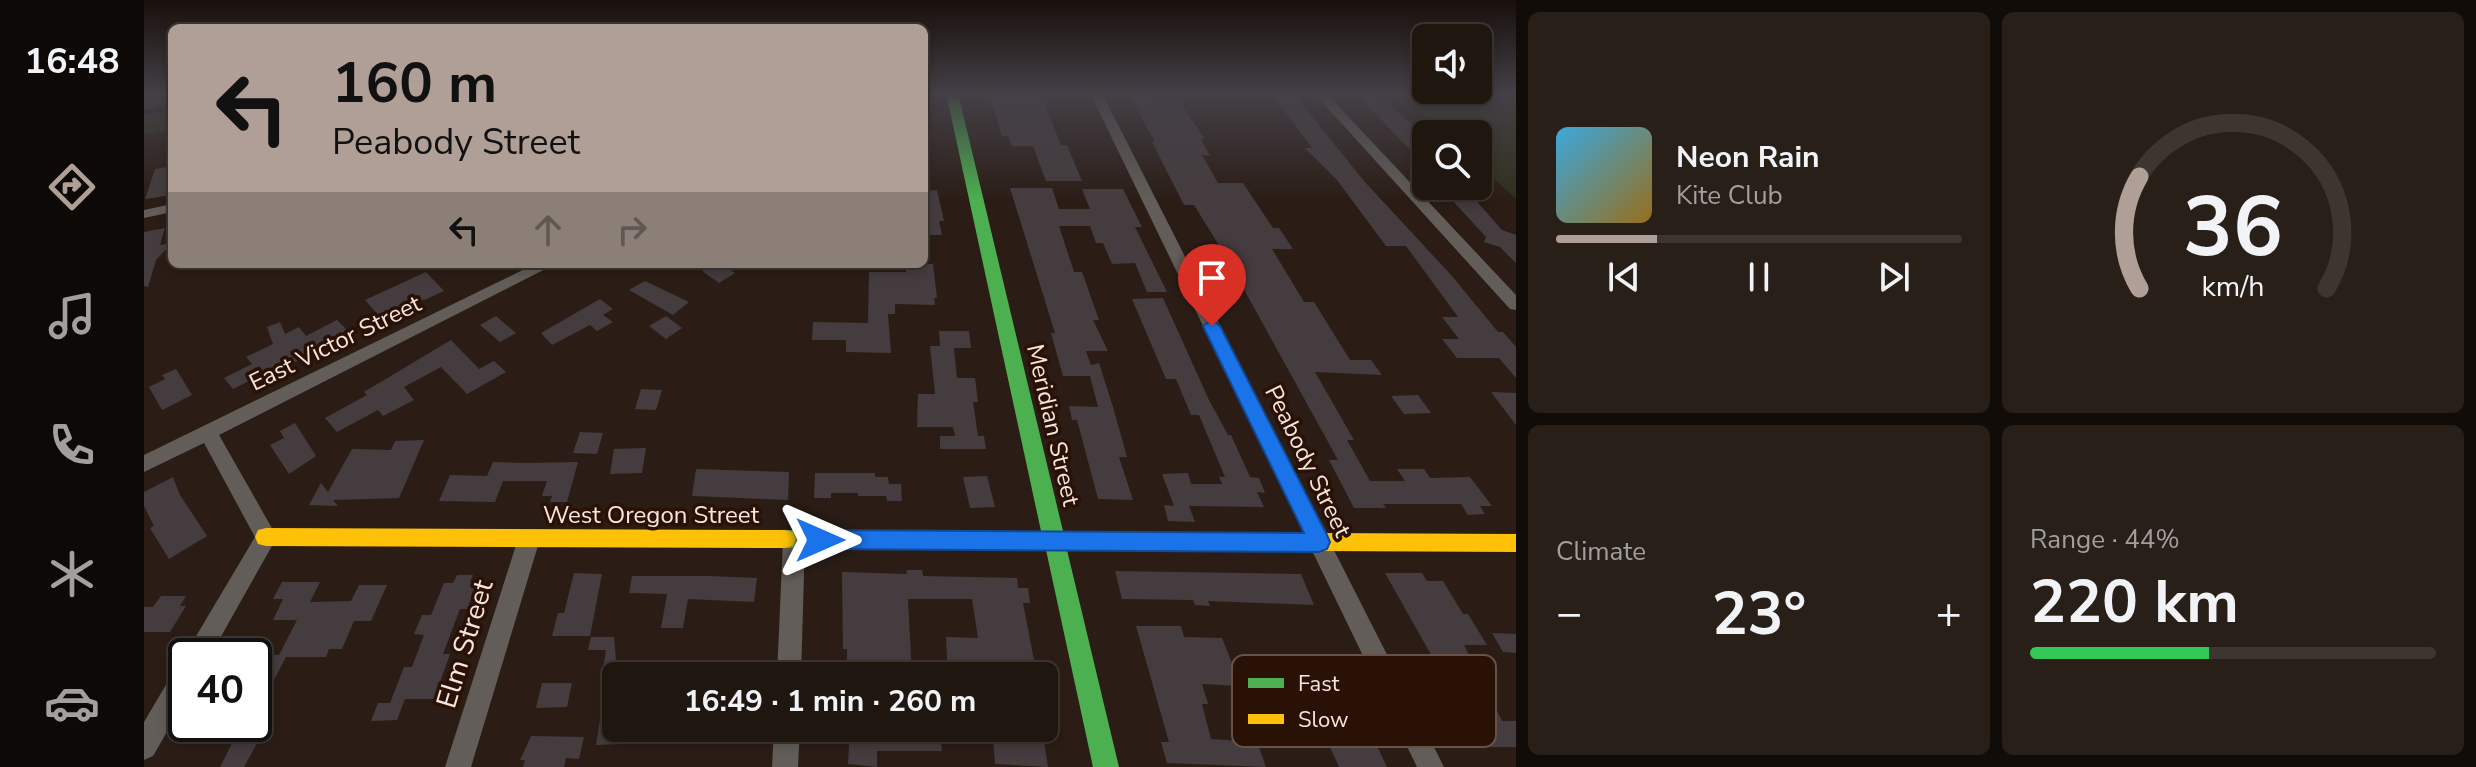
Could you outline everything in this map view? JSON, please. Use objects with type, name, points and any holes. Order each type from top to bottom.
[{"type":"street","name":"Meridian Street","points":[[960,129],[1106,767]]},
{"type":"street","name":"Peabody Street","points":[[1114,129],[1375,655]]},
{"type":"street","points":[[1353,129],[1516,305]]},
{"type":"street","points":[[144,214],[168,209]]},
{"type":"street","name":"East Victor Street","points":[[144,464],[539,268]]},
{"type":"street","points":[[207,638],[266,537],[208,432]]},
{"type":"street","name":"West Oregon Street","points":[[266,537],[1516,543]]},
{"type":"street","name":"Elm Street","points":[[458,767],[529,539]]},
{"type":"street","points":[[790,662],[794,540]]},
{"type":"street","points":[[144,747],[168,706]]},
{"type":"street","points":[[785,767],[786,742]]},
{"type":"street","name":"Peabody Street","points":[[1421,747],[1431,767]]},
{"type":"green space","points":[[144,129],[168,129],[168,131],[144,135]]},
{"type":"green space","points":[[1492,129],[1516,129],[1516,199],[1492,177]]},
{"type":"building","points":[[1000,129],[1054,129],[1061,145],[1067,145],[1082,181],[1046,181],[1033,146],[1012,146],[1008,136],[1002,136]]},
{"type":"building","points":[[1148,129],[1198,129],[1210,156],[1202,155],[1218,183],[1243,183],[1273,228],[1279,228],[1293,249],[1272,249],[1304,302],[1314,302],[1350,360],[1371,360],[1382,375],[1315,372],[1354,440],[1347,440],[1370,481],[1405,481],[1397,469],[1424,469],[1430,478],[1470,477],[1492,506],[1480,506],[1485,514],[1468,515],[1461,504],[1383,504],[1386,508],[1354,508],[1329,460],[1338,460],[1225,255],[1194,205],[1184,205],[1152,142],[1155,142]]},
{"type":"building","points":[[1298,129],[1322,129],[1364,181],[1452,276],[1498,332],[1503,332],[1516,347],[1516,378],[1499,358],[1457,358],[1442,339],[1459,339],[1442,317],[1458,317],[1406,246],[1386,246],[1337,180],[1305,148],[1312,148]]},
{"type":"building","points":[[1390,129],[1412,129],[1412,152]]},
{"type":"building","points":[[168,167],[168,196],[145,199],[155,169]]},
{"type":"building","points":[[1010,188],[1052,188],[1059,209],[1090,209],[1082,189],[1123,189],[1142,227],[1135,227],[1167,292],[1147,292],[1135,263],[1112,264],[1103,243],[1096,243],[1090,226],[1059,226],[1074,272],[1082,272],[1099,320],[1093,320],[1108,351],[1086,351],[1091,365],[1099,363],[1113,407],[1127,457],[1119,457],[1133,500],[1098,499],[1077,420],[1072,420],[1069,406],[1098,407],[1090,376],[1063,376],[1051,333],[1055,333]]},
{"type":"building","points":[[937,190],[944,221],[939,221],[942,235],[928,235],[928,191]]},
{"type":"building","points":[[1452,200],[1475,200],[1502,230],[1516,235],[1516,263],[1500,247],[1484,242],[1486,237]]},
{"type":"building","points":[[165,228],[160,245],[168,244],[156,260],[148,287],[144,286],[144,232]]},
{"type":"building","points":[[928,264],[933,264],[937,298],[934,298],[935,305],[895,304],[895,314],[888,314],[891,353],[846,352],[846,340],[812,340],[813,322],[868,323],[869,272],[906,272],[906,268],[928,268]]},
{"type":"building","points":[[727,268],[735,273],[719,283],[702,271]]},
{"type":"building","points":[[426,272],[444,291],[427,299],[413,300],[379,316],[365,300]]},
{"type":"building","points":[[645,281],[689,302],[673,315],[629,290]]},
{"type":"building","points":[[1163,298],[1209,400],[1228,435],[1231,435],[1250,477],[1259,478],[1265,493],[1257,492],[1264,507],[1189,506],[1195,522],[1168,521],[1164,505],[1174,506],[1162,474],[1188,473],[1191,484],[1222,484],[1219,477],[1225,477],[1199,415],[1191,415],[1176,379],[1166,379],[1132,299]]},
{"type":"building","points":[[600,299],[613,309],[603,315],[613,322],[597,331],[590,325],[552,345],[541,333]]},
{"type":"building","points":[[496,316],[516,333],[500,342],[480,325]]},
{"type":"building","points":[[666,316],[682,328],[666,339],[649,326]]},
{"type":"building","points":[[337,320],[349,332],[316,349],[318,351],[293,363],[291,360],[233,389],[224,378],[252,364],[246,357],[273,344],[267,327],[280,322],[285,334],[299,327],[306,336]]},
{"type":"building","points":[[939,331],[969,331],[971,348],[954,348],[957,378],[975,378],[978,402],[973,402],[978,436],[984,436],[986,449],[940,449],[940,436],[955,436],[953,427],[917,427],[918,394],[935,394],[930,346],[940,346]]},
{"type":"building","points":[[451,340],[479,369],[494,361],[506,372],[467,394],[441,367],[404,387],[414,400],[383,416],[378,410],[337,432],[325,418],[367,395],[364,392]]},
{"type":"building","points":[[176,369],[192,395],[162,410],[149,387],[165,379],[162,375]]},
{"type":"building","points":[[641,389],[662,390],[656,410],[635,409]]},
{"type":"building","points":[[1491,392],[1516,393],[1516,425]]},
{"type":"building","points":[[1418,395],[1431,413],[1404,414],[1391,396]]},
{"type":"building","points":[[295,423],[316,456],[289,474],[270,445],[284,438],[280,431]]},
{"type":"building","points":[[580,432],[603,433],[597,454],[573,453]]},
{"type":"building","points":[[424,440],[399,498],[333,500],[338,506],[309,505],[321,483],[328,492],[352,449],[391,450],[395,441]]},
{"type":"building","points":[[646,448],[642,473],[610,474],[614,449]]},
{"type":"building","points":[[493,462],[578,462],[567,502],[550,502],[552,496],[542,496],[547,481],[503,481],[495,502],[439,501],[450,475],[487,476]]},
{"type":"building","points":[[696,469],[789,472],[788,500],[692,496]]},
{"type":"building","points":[[815,473],[875,473],[875,477],[888,477],[889,484],[901,484],[902,501],[887,501],[886,496],[858,496],[858,493],[831,493],[831,498],[814,498]]},
{"type":"building","points":[[987,476],[995,507],[970,508],[963,477]]},
{"type":"building","points":[[173,477],[180,495],[207,536],[169,559],[150,528],[154,526],[144,506],[144,492]]},
{"type":"building","points":[[906,570],[922,570],[923,576],[1017,578],[1018,588],[1028,588],[1030,603],[1023,603],[1034,662],[947,662],[946,637],[978,638],[972,599],[908,599],[911,662],[847,662],[847,649],[843,649],[842,572],[907,574]]},
{"type":"building","points":[[1115,571],[1301,574],[1314,605],[1208,601],[1210,606],[1195,605],[1193,600],[1122,599]]},
{"type":"building","points":[[574,573],[602,574],[590,636],[552,636],[558,613],[564,613]]},
{"type":"building","points":[[1385,573],[1422,573],[1427,581],[1443,581],[1487,645],[1464,645],[1469,655],[1431,655]]},
{"type":"building","points":[[457,575],[473,575],[470,582],[477,582],[467,609],[460,609],[443,654],[450,654],[434,699],[405,699],[397,720],[371,721],[378,703],[390,703],[404,667],[412,667],[424,635],[414,634],[422,615],[431,615],[444,583],[453,583]]},
{"type":"building","points":[[632,576],[757,578],[754,602],[688,599],[683,628],[661,628],[667,594],[629,593]]},
{"type":"building","points":[[282,582],[320,582],[310,602],[351,601],[359,585],[387,585],[371,621],[354,621],[342,649],[329,649],[326,657],[286,657],[272,684],[272,655],[279,655],[297,620],[273,620],[283,599],[273,599]]},
{"type":"building","points":[[161,596],[186,596],[180,606],[186,606],[170,632],[144,632],[144,607],[153,607]]},
{"type":"building","points":[[1136,626],[1181,626],[1184,637],[1222,638],[1232,663],[1232,686],[1202,684],[1208,704],[1202,704],[1211,739],[1232,740],[1232,747],[1259,747],[1266,767],[1167,763],[1161,742],[1169,742]]},
{"type":"building","points":[[1492,633],[1516,634],[1516,653],[1503,652]]},
{"type":"building","points":[[591,637],[614,637],[616,661],[635,662],[604,662],[606,650],[588,650]]},
{"type":"building","points":[[542,683],[572,683],[567,707],[536,708]]},
{"type":"building","points":[[1496,709],[1502,721],[1516,721],[1516,747],[1496,747]]},
{"type":"building","points":[[600,720],[602,742],[623,744],[596,745]]},
{"type":"building","points":[[531,736],[584,737],[579,759],[566,758],[564,767],[523,767],[525,760],[520,760]]},
{"type":"building","points":[[233,742],[258,742],[244,767],[220,767]]},
{"type":"building","points":[[849,742],[941,742],[942,751],[877,751],[877,767],[848,764]]},
{"type":"building","points":[[993,742],[1044,742],[1048,767],[995,764]]},
{"type":"building","points":[[1330,747],[1378,747],[1387,767],[1339,767]]},
{"type":"traffic: fast","points":[[960,129],[1106,767]]},
{"type":"traffic: fast","points":[[785,539],[1127,541]]},
{"type":"traffic: slow","points":[[266,537],[785,539]]},
{"type":"traffic: slow","points":[[1127,541],[1516,543]]},
{"type":"route","points":[[820,540],[1319,542],[1212,326]]}]
